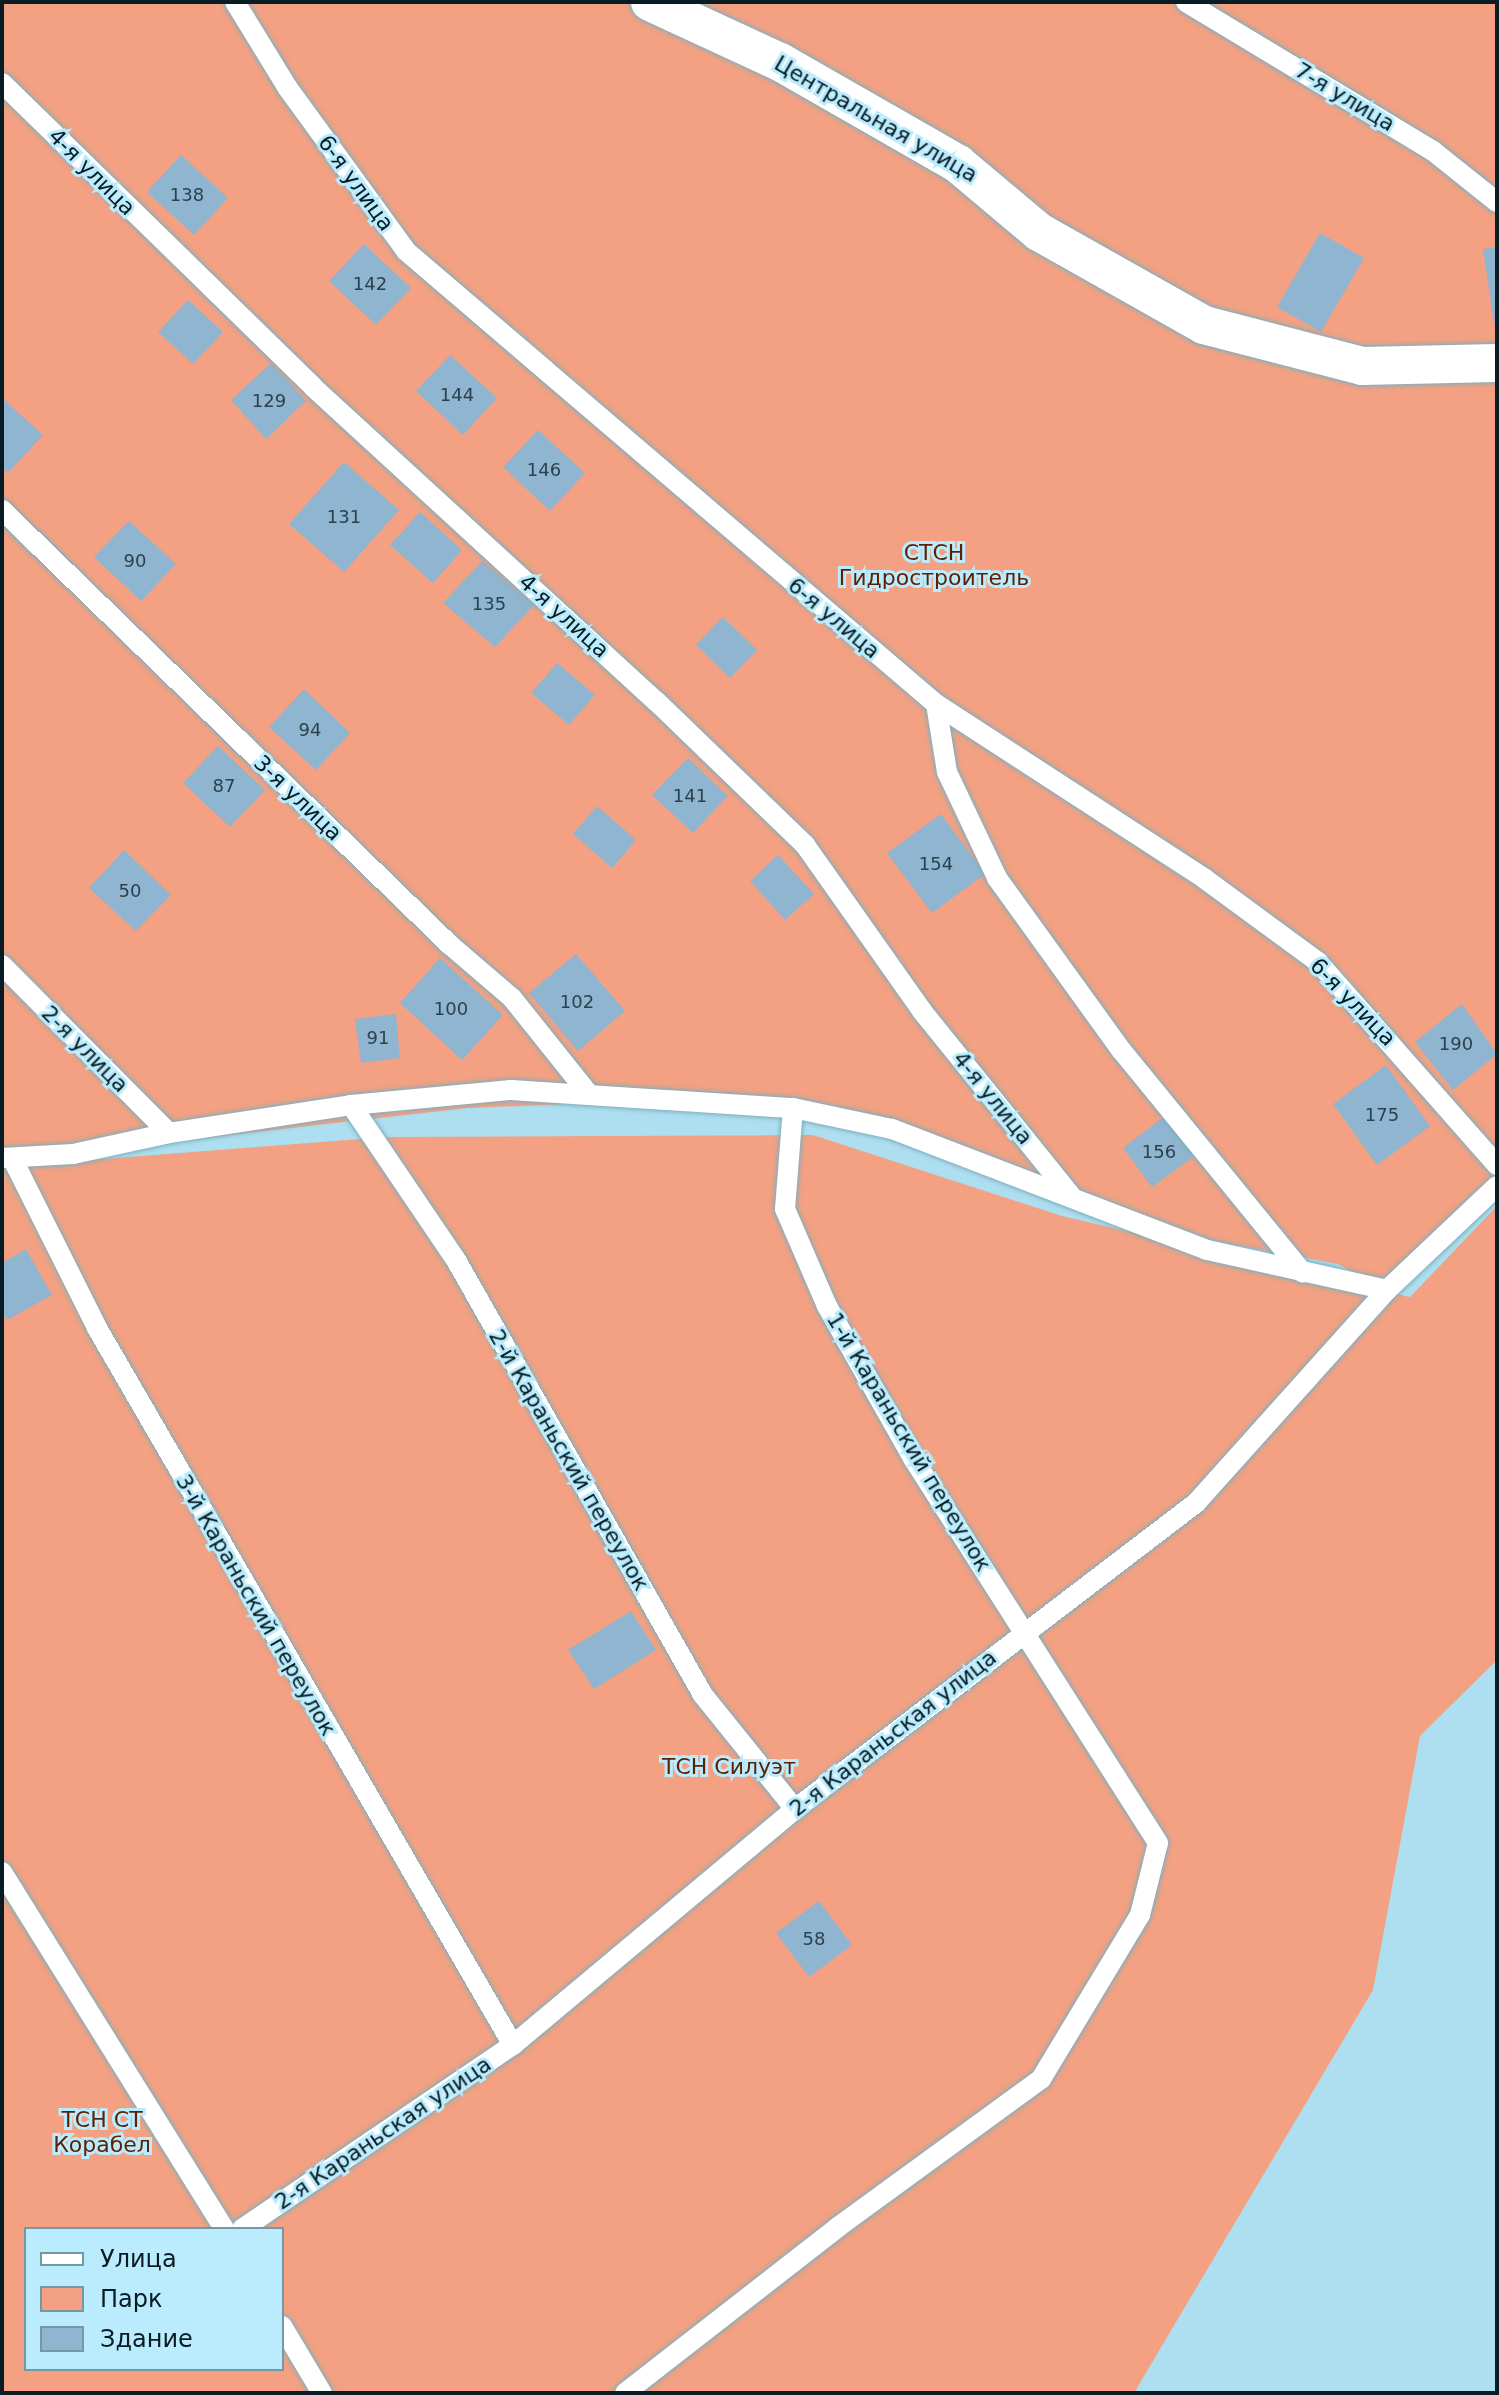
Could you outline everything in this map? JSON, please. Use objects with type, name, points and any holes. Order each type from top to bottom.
[{"type":"street","name":"Центральная улица","points":[[650,2],[780,62],[944,156],[1001,196],[1039,232],[1204,325],[1362,366],[1497,363]]},
{"type":"lane","name":"6-я улица","points":[[235,2],[287,87],[406,251],[936,704],[1205,879],[1318,962],[1497,1165]]},
{"type":"lane","name":"7-я улица","points":[[1186,2],[1433,151],[1497,202]]},
{"type":"lane","name":"4-я улица","points":[[2,83],[313,387],[657,702],[805,845],[922,1011],[1072,1197]]},
{"type":"lane","name":"3-я улица","points":[[2,510],[449,944],[512,998],[587,1092]]},
{"type":"lane","points":[[936,704],[947,772],[997,878],[1122,1051],[1303,1273]]},
{"type":"lane","name":"2-я улица","points":[[2,965],[169,1133]]},
{"type":"lane","points":[[7,1158],[73,1154],[169,1133],[351,1105],[511,1090],[587,1092],[793,1108],[892,1129],[1207,1250],[1387,1290]]},
{"type":"lane","name":"2-й Караньский переулок","points":[[351,1105],[456,1260],[703,1695],[795,1809]]},
{"type":"lane","name":"1-й Караньский переулок","points":[[625,2393],[838,2227],[1041,2079],[1140,1915],[1158,1843],[913,1458],[827,1306],[785,1209],[793,1108]]},
{"type":"lane","name":"3-й Караньский переулок","points":[[7,1158],[105,1341],[513,2045]]},
{"type":"lane","name":"2-я Караньская улица","points":[[245,2227],[513,2045],[795,1809],[1024,1631],[1196,1503],[1387,1290],[1497,1186]]},
{"type":"lane","points":[[2,1872],[223,2227]]},
{"type":"lane","points":[[284,2329],[322,2393]]},
{"type":"green space","name":"СТСН Гидростроитель","points":[[2,2],[1497,2],[1497,1186],[1387,1290],[1338,1264],[1204,1239],[793,1108],[619,1102],[467,1108],[2,1161]]},
{"type":"green space","name":"ТСН Силуэт","points":[[813,1135],[1062,1216],[1410,1297],[1497,1206],[1497,1660],[1420,1736],[1373,1990],[1134,2393],[2,2393],[2,1167],[385,1137]]},
{"type":"building","points":[[181,155],[228,198],[194,235],[147,192]]},
{"type":"building","points":[[1320,233],[1364,258],[1321,332],[1277,307]]},
{"type":"building","points":[[364,244],[411,288],[376,325],[329,281]]},
{"type":"building","points":[[1497,247],[1497,322],[1494,323],[1483,249]]},
{"type":"building","points":[[188,300],[223,332],[193,364],[158,332]]},
{"type":"building","points":[[450,355],[497,398],[463,435],[416,391]]},
{"type":"building","points":[[271,363],[306,401],[266,439],[231,400]]},
{"type":"building","points":[[2,398],[43,435],[8,473],[2,467]]},
{"type":"building","points":[[538,430],[585,473],[550,511],[503,467]]},
{"type":"building","points":[[344,462],[399,510],[344,572],[289,524]]},
{"type":"building","points":[[420,512],[462,550],[433,583],[390,545]]},
{"type":"building","points":[[129,521],[176,564],[141,601],[94,557]]},
{"type":"building","points":[[482,561],[534,605],[495,647],[443,603]]},
{"type":"building","points":[[723,617],[757,650],[730,678],[696,645]]},
{"type":"building","points":[[557,663],[595,695],[569,725],[531,693]]},
{"type":"building","points":[[304,689],[350,733],[316,770],[269,727]]},
{"type":"building","points":[[218,746],[265,790],[230,827],[183,783]]},
{"type":"building","points":[[688,758],[728,796],[693,833],[652,795]]},
{"type":"building","points":[[597,806],[636,840],[612,868],[573,834]]},
{"type":"building","points":[[941,814],[985,874],[932,913],[887,853]]},
{"type":"building","points":[[124,850],[171,895],[136,931],[89,888]]},
{"type":"building","points":[[778,855],[814,894],[785,920],[750,881]]},
{"type":"building","points":[[576,954],[625,1011],[578,1051],[529,993]]},
{"type":"building","points":[[440,958],[503,1015],[462,1060],[400,1003]]},
{"type":"building","points":[[1462,1004],[1497,1054],[1453,1090],[1415,1042]]},
{"type":"building","points":[[396,1014],[400,1058],[361,1063],[355,1019]]},
{"type":"building","points":[[1386,1065],[1430,1126],[1377,1165],[1333,1104]]},
{"type":"building","points":[[1166,1115],[1196,1155],[1152,1187],[1123,1148]]},
{"type":"building","points":[[26,1249],[52,1295],[7,1320],[2,1311],[2,1263]]},
{"type":"building","points":[[631,1611],[656,1650],[594,1689],[568,1650]]},
{"type":"building","points":[[819,1901],[852,1945],[809,1977],[776,1933]]},
{"type":"park label","name":"ТСН СТ Корабел","points":[[102,2132]]}]
